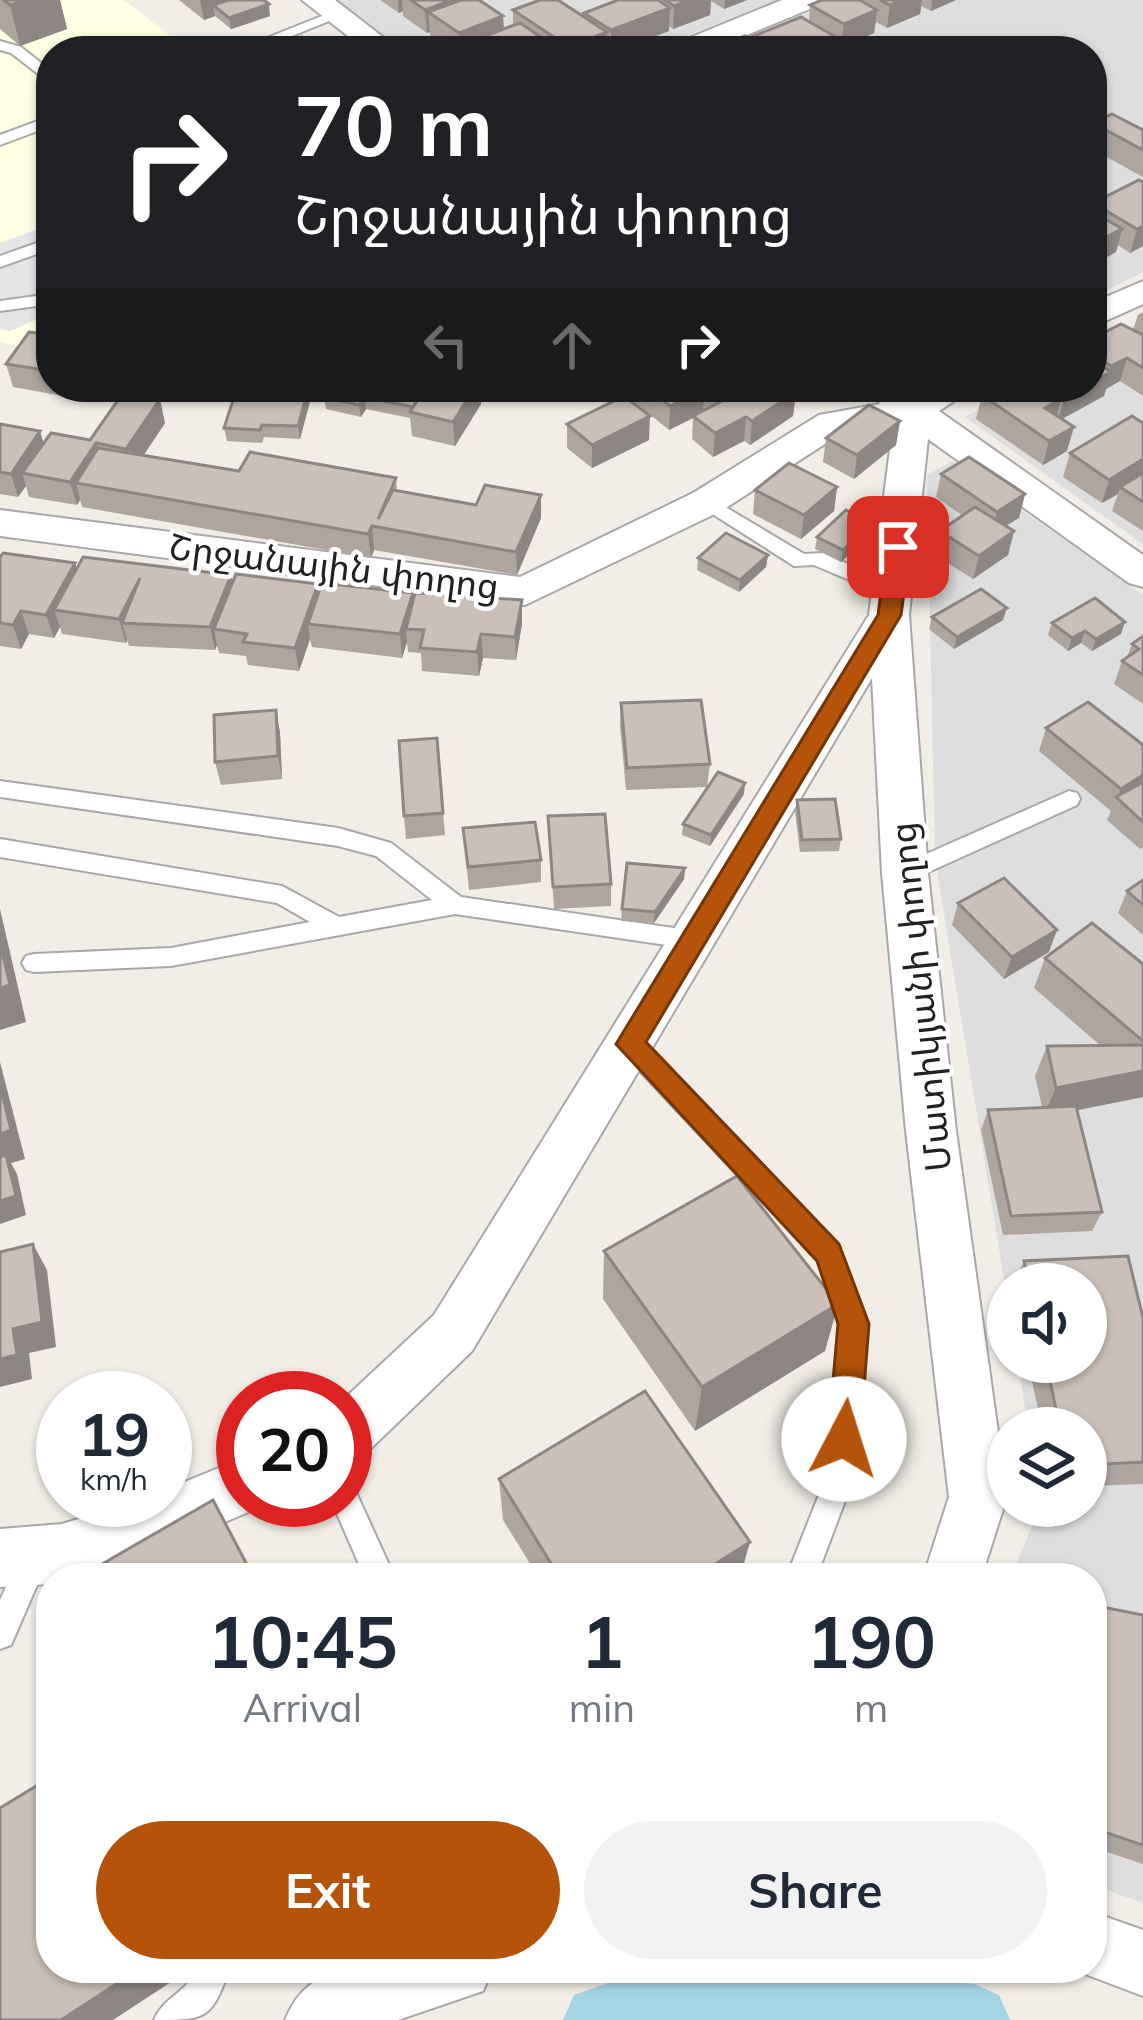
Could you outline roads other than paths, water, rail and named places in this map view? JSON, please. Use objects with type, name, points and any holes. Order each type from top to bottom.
[{"type":"street","points":[[719,36],[808,0]]},
{"type":"street","points":[[327,8],[365,36]]},
{"type":"street","points":[[1107,309],[1143,290]]},
{"type":"street","name":"Շրջանային փողոց","points":[[0,523],[525,591],[707,502],[832,423],[888,402]]},
{"type":"street","name":"Մատիկյանի փողոց","points":[[896,402],[892,604],[905,872],[931,1131],[979,1497],[957,1563]]},
{"type":"street","points":[[900,402],[1143,574]]},
{"type":"street","points":[[372,1410],[453,1333],[694,940],[892,604]]},
{"type":"street","points":[[17,1559],[72,1552],[216,1496]]},
{"type":"street","points":[[1107,1950],[1143,1963]]},
{"type":"street","points":[[319,2020],[331,2007],[410,1983]]},
{"type":"lane","points":[[271,36],[327,8]]},
{"type":"lane","points":[[0,45],[16,50],[36,67]]},
{"type":"lane","points":[[0,140],[36,127]]},
{"type":"lane","points":[[0,262],[36,249]]},
{"type":"lane","points":[[0,306],[36,300]]},
{"type":"lane","points":[[707,502],[801,561],[816,558],[892,604]]},
{"type":"lane","points":[[0,789],[338,837],[382,849],[455,905]]},
{"type":"lane","points":[[905,872],[1070,799]]},
{"type":"lane","points":[[0,848],[282,895],[339,928]]},
{"type":"lane","points":[[34,963],[171,957],[455,905],[694,940]]},
{"type":"lane","points":[[630,1044],[829,1254],[854,1324],[840,1477],[807,1563]]},
{"type":"lane","points":[[357,1527],[373,1563]]},
{"type":"lane","points":[[0,1634],[17,1559]]},
{"type":"lane","points":[[171,2020],[203,1996],[208,1983]]},
{"type":"waterway","points":[[599,2020],[625,2013],[835,2005],[974,2020]]}]
